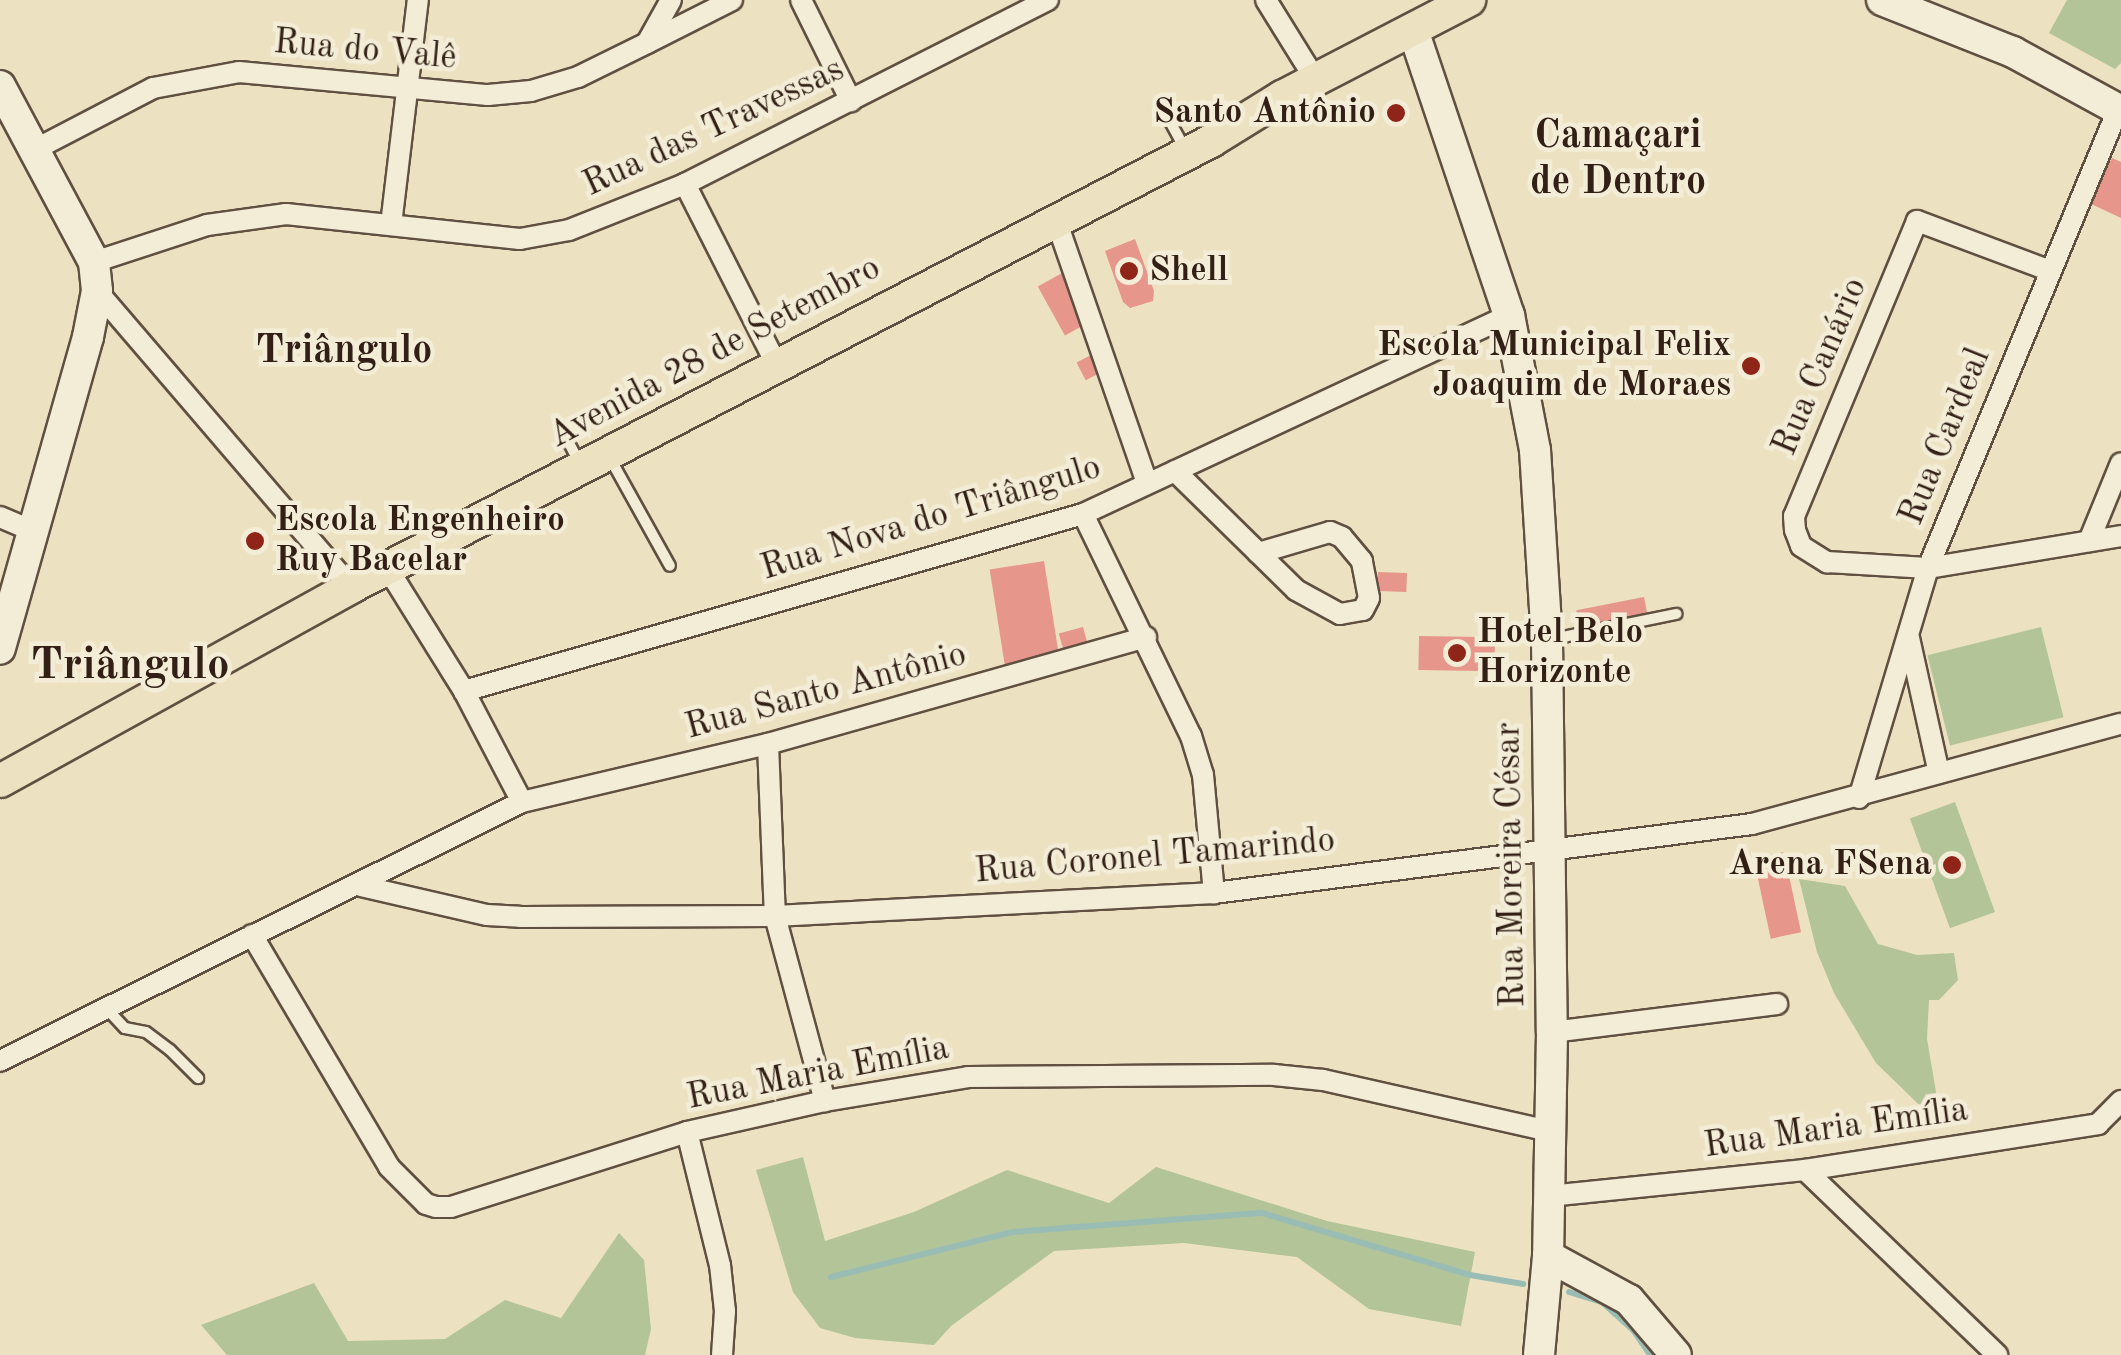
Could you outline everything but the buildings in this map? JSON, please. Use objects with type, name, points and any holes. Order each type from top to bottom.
[{"type":"main road","name":"Avenida 28 de Setembro","points":[[0,781],[351,586],[1187,153],[1315,79],[1463,1]]},
{"type":"street","points":[[391,225],[418,0]]},
{"type":"street","points":[[647,42],[671,0]]},
{"type":"street","name":"Rua do Valê","points":[[22,136],[154,88],[239,72],[347,79],[410,90],[488,95],[531,91],[578,77],[732,0]]},
{"type":"street","points":[[801,0],[850,100]]},
{"type":"street","name":"Rua das Travessas","points":[[95,277],[206,226],[286,214],[520,239],[569,230],[685,184],[1048,0]]},
{"type":"street","points":[[1266,0],[1315,79]]},
{"type":"street","points":[[1882,0],[2014,52],[2119,110]]},
{"type":"street","name":"Rua Moreira César","points":[[1413,30],[1509,315],[1534,450],[1547,640],[1552,1032],[1548,1256],[1539,1355]]},
{"type":"street","points":[[0,86],[95,277],[351,586]]},
{"type":"street","name":"Rua Cardeal","points":[[1859,798],[1928,568],[2048,270],[2119,110]]},
{"type":"street","points":[[685,184],[777,365]]},
{"type":"street","points":[[1056,220],[1147,483]]},
{"type":"street","name":"Rua Canário","points":[[1928,568],[1827,562],[1802,546],[1794,516],[1917,221],[2048,270]]},
{"type":"street","points":[[0,649],[88,337],[95,277]]},
{"type":"street","name":"Rua Nova do Triângulo","points":[[464,690],[1083,514],[1509,315]]},
{"type":"street","points":[[2090,541],[2121,463]]},
{"type":"street","points":[[1176,471],[1258,553],[1296,590],[1328,610],[1353,614],[1363,610],[1369,598],[1362,561],[1342,538],[1330,532],[1258,553]]},
{"type":"street","points":[[1083,514],[1191,736],[1203,775],[1214,892]]},
{"type":"street","points":[[0,517],[31,530]]},
{"type":"street","points":[[0,581],[7,559],[31,530]]},
{"type":"street","points":[[1928,568],[2121,536]]},
{"type":"street","points":[[388,569],[464,690],[522,802]]},
{"type":"street","points":[[1908,636],[1940,773]]},
{"type":"street","name":"Rua Santo Antônio","points":[[0,1060],[252,935],[361,886],[522,802],[768,744],[1146,638]]},
{"type":"street","name":"Rua Coronel Tamarindo","points":[[361,886],[487,915],[774,916],[1214,892],[1752,824],[2121,724]]},
{"type":"street","points":[[768,744],[774,916],[826,1100]]},
{"type":"street","name":"Rua Maria Emília","points":[[252,935],[389,1166],[426,1204],[450,1207],[687,1132],[826,1100],[968,1077],[1274,1075],[1322,1080],[1550,1131]]},
{"type":"street","points":[[1552,1032],[1777,1004]]},
{"type":"street","points":[[2098,1124],[2121,1101]]},
{"type":"street","name":"Rua Maria Emília","points":[[1549,1196],[1805,1170],[2121,1122]]},
{"type":"street","points":[[687,1132],[720,1265],[726,1310],[722,1355]]},
{"type":"street","points":[[1805,1170],[1996,1355]]},
{"type":"street","points":[[1548,1256],[1629,1300],[1676,1355]]},
{"type":"lane","points":[[1160,103],[1187,153]]},
{"type":"lane","points":[[561,428],[595,461],[670,566]]},
{"type":"lane","points":[[1547,640],[1676,614]]},
{"type":"lane","points":[[106,1008],[125,1028],[146,1032],[170,1050],[198,1078]]},
{"type":"green space","points":[[2067,0],[2121,0],[2121,63],[2115,69],[2049,33]]},
{"type":"green space","points":[[2041,627],[2063,717],[1950,746],[1927,655]]},
{"type":"green space","name":"Arena FSena","points":[[1955,802],[1995,912],[1950,928],[1910,818]]},
{"type":"green space","points":[[1799,879],[1845,886],[1878,944],[1917,955],[1954,953],[1958,980],[1939,1000],[1929,1000],[1927,1039],[1942,1127],[1876,1063],[1834,993],[1817,952]]},
{"type":"green space","points":[[803,1157],[825,1241],[914,1212],[1007,1170],[1109,1203],[1156,1167],[1327,1221],[1475,1252],[1461,1326],[1369,1309],[1297,1257],[1184,1243],[1054,1251],[951,1326],[934,1345],[855,1338],[820,1328],[793,1292],[756,1170]]},
{"type":"green space","points":[[619,1233],[644,1260],[651,1329],[645,1355],[227,1355],[201,1325],[314,1283],[348,1341],[445,1339],[505,1300],[561,1318]]},
{"type":"waterway","points":[[831,1277],[1013,1232],[1262,1213],[1470,1275],[1523,1284]]},
{"type":"waterway","points":[[1569,1292],[1602,1302],[1634,1331],[1650,1355]]},
{"type":"place","name":"Santo Antônio","points":[[1396,113]]},
{"type":"place","name":"Shell","points":[[1129,271]]},
{"type":"place","name":"Escola Municipal Felix Joaquim de Moraes","points":[[1751,366]]},
{"type":"place","name":"Escola Engenheiro Ruy Bacelar","points":[[255,541]]},
{"type":"place","name":"Hotel Belo Horizonte","points":[[1457,653]]},
{"type":"place","name":"Arena FSena","points":[[1952,865]]},
{"type":"district","name":"Camaçari de Dentro","points":[[1618,160]]},
{"type":"district","name":"Triângulo","points":[[344,352]]},
{"type":"district","name":"Triângulo","points":[[130,667]]}]
